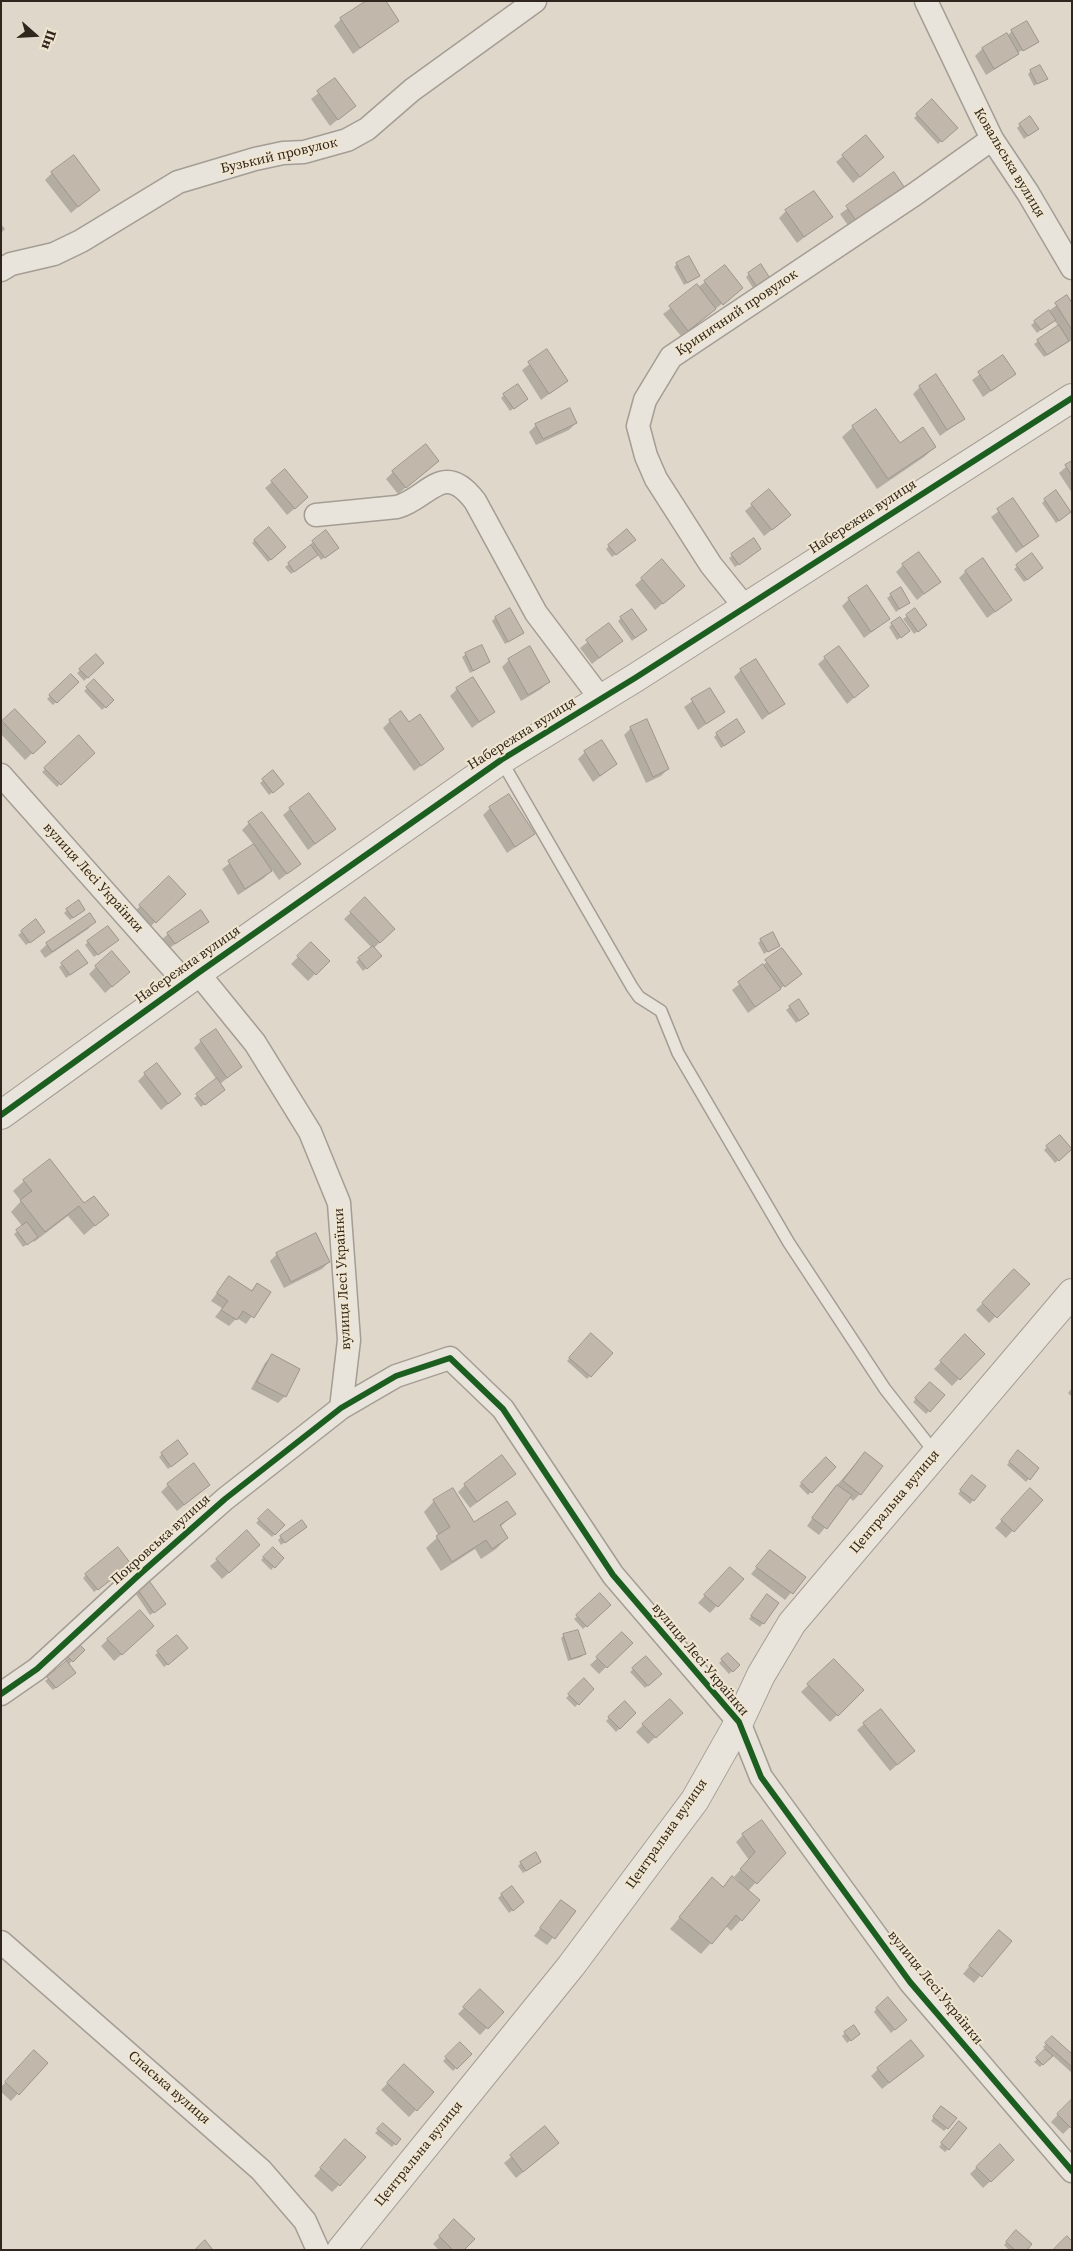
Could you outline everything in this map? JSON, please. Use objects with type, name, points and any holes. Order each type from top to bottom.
[{"type":"street","name":"Бузький провулок","points":[[1,270],[10,264],[54,254],[81,241],[178,182],[255,159],[283,153],[304,152],[347,140],[367,128],[412,90],[535,1]]},
{"type":"street","name":"Ковальська вулиця","points":[[926,1],[992,139],[1028,192],[1072,268]]},
{"type":"street","name":"Криничний провулок","points":[[745,607],[711,565],[656,479],[646,456],[638,426],[644,400],[671,357],[915,194],[992,139]]},
{"type":"street","name":"Набережна вулиця","points":[[1,1115],[191,977],[502,760],[601,699],[1072,398]]},
{"type":"street","points":[[316,515],[397,507],[409,504],[432,485],[446,482],[464,487],[475,501],[536,613],[601,699]]},
{"type":"street","name":"вулиця Лесі Українки","points":[[1,775],[255,1043],[310,1132],[339,1203],[349,1340],[341,1408]]},
{"type":"street","name":"Центральна вулиця","points":[[341,2250],[571,1966],[695,1800],[739,1722],[761,1675],[792,1623],[1072,1293]]},
{"type":"street","name":"вулиця Лесі Українки","points":[[341,1408],[396,1376],[450,1358],[503,1409],[613,1575],[739,1722],[761,1777],[910,1982],[1072,2171]]},
{"type":"street","name":"Покровська вулиця","points":[[1,1694],[38,1669],[140,1574],[225,1500],[341,1408]]},
{"type":"street","name":"Спаська вулиця","points":[[1,1942],[261,2170],[305,2221],[318,2250]]},
{"type":"lane","points":[[502,760],[632,986],[639,997],[661,1011],[678,1053],[789,1243],[885,1389],[936,1454]]},
{"type":"building","points":[[366,1],[386,1],[399,21],[360,48],[340,18]]},
{"type":"building","points":[[1027,21],[1039,42],[1023,51],[1011,30]]},
{"type":"building","points":[[1007,33],[1019,54],[994,69],[982,48]]},
{"type":"building","points":[[1040,65],[1048,79],[1037,84],[1030,70]]},
{"type":"building","points":[[335,78],[356,106],[338,120],[317,91]]},
{"type":"building","points":[[932,99],[958,128],[942,142],[916,114]]},
{"type":"building","points":[[1030,116],[1039,129],[1028,136],[1019,124]]},
{"type":"building","points":[[866,135],[884,157],[860,177],[842,155]]},
{"type":"building","points":[[74,155],[100,190],[78,207],[51,172]]},
{"type":"building","points":[[894,172],[907,191],[859,225],[846,206]]},
{"type":"building","points":[[814,191],[833,217],[804,237],[785,210]]},
{"type":"building","points":[[689,256],[700,276],[687,283],[676,263]]},
{"type":"building","points":[[761,264],[771,280],[758,289],[748,273]]},
{"type":"building","points":[[725,265],[743,288],[723,305],[704,281]]},
{"type":"building","points":[[697,284],[716,309],[688,331],[669,306]]},
{"type":"building","points":[[1067,295],[1072,303],[1072,330],[1055,303]]},
{"type":"building","points":[[1049,310],[1056,320],[1041,330],[1034,321]]},
{"type":"building","points":[[1059,325],[1069,341],[1047,355],[1037,340]]},
{"type":"building","points":[[547,349],[568,381],[549,394],[528,362]]},
{"type":"building","points":[[1003,355],[1016,374],[991,391],[978,372]]},
{"type":"building","points":[[936,374],[965,419],[947,430],[919,386]]},
{"type":"building","points":[[518,384],[528,399],[514,409],[503,394]]},
{"type":"building","points":[[570,408],[577,423],[543,439],[535,424]]},
{"type":"building","points":[[876,409],[900,443],[923,427],[936,447],[888,479],[852,426]]},
{"type":"building","points":[[426,444],[439,461],[406,488],[392,471]]},
{"type":"building","points":[[1072,461],[1072,476],[1065,465]]},
{"type":"building","points":[[285,469],[308,497],[295,509],[271,481]]},
{"type":"building","points":[[769,489],[791,515],[772,530],[751,504]]},
{"type":"building","points":[[1056,490],[1071,512],[1059,521],[1044,499]]},
{"type":"building","points":[[1013,498],[1039,536],[1023,547],[997,509]]},
{"type":"building","points":[[269,527],[286,547],[271,560],[254,540]]},
{"type":"building","points":[[627,529],[636,540],[616,555],[608,545]]},
{"type":"building","points":[[326,530],[339,548],[325,558],[312,541]]},
{"type":"building","points":[[754,538],[761,549],[739,565],[731,554]]},
{"type":"building","points":[[311,545],[318,555],[294,572],[288,563]]},
{"type":"building","points":[[919,552],[941,582],[924,594],[902,564]]},
{"type":"building","points":[[1032,553],[1043,568],[1027,580],[1016,565]]},
{"type":"building","points":[[983,558],[1012,600],[995,612],[965,571]]},
{"type":"building","points":[[662,559],[685,586],[663,604],[641,578]]},
{"type":"building","points":[[867,585],[890,619],[871,632],[848,598]]},
{"type":"building","points":[[901,587],[910,603],[899,609],[890,594]]},
{"type":"building","points":[[510,608],[524,633],[508,642],[495,617]]},
{"type":"building","points":[[915,608],[927,625],[918,632],[906,615]]},
{"type":"building","points":[[632,609],[647,630],[635,638],[620,617]]},
{"type":"building","points":[[900,617],[910,631],[901,638],[891,623]]},
{"type":"building","points":[[609,623],[623,641],[599,658],[586,640]]},
{"type":"building","points":[[482,645],[490,662],[473,671],[465,653]]},
{"type":"building","points":[[530,646],[550,682],[528,695],[508,659]]},
{"type":"building","points":[[839,646],[869,686],[854,698],[824,657]]},
{"type":"building","points":[[96,654],[104,663],[88,678],[79,669]]},
{"type":"building","points":[[756,659],[785,704],[769,714],[740,669]]},
{"type":"building","points":[[71,674],[79,682],[57,703],[49,695]]},
{"type":"building","points":[[473,677],[495,712],[479,722],[456,688]]},
{"type":"building","points":[[94,679],[114,700],[106,708],[86,687]]},
{"type":"building","points":[[710,688],[725,712],[706,724],[691,699]]},
{"type":"building","points":[[15,709],[46,742],[33,754],[2,721]]},
{"type":"building","points":[[401,711],[409,722],[420,714],[444,749],[421,766],[389,720]]},
{"type":"building","points":[[647,719],[669,769],[653,777],[630,727]]},
{"type":"building","points":[[737,719],[745,732],[724,746],[716,733]]},
{"type":"building","points":[[79,735],[95,753],[61,785],[44,768]]},
{"type":"building","points":[[602,740],[617,764],[600,776],[584,751]]},
{"type":"building","points":[[273,770],[284,784],[273,793],[262,779]]},
{"type":"building","points":[[309,793],[336,829],[315,844],[289,808]]},
{"type":"building","points":[[509,794],[535,834],[515,847],[489,807]]},
{"type":"building","points":[[262,812],[301,864],[287,874],[248,822]]},
{"type":"building","points":[[254,844],[272,871],[245,889],[228,861]]},
{"type":"building","points":[[169,876],[186,894],[156,923],[139,905]]},
{"type":"building","points":[[365,897],[395,929],[380,943],[350,912]]},
{"type":"building","points":[[79,900],[85,910],[73,918],[66,909]]},
{"type":"building","points":[[201,910],[209,922],[175,944],[167,933]]},
{"type":"building","points":[[90,913],[96,922],[52,952],[46,943]]},
{"type":"building","points":[[36,919],[45,932],[30,943],[21,931]]},
{"type":"building","points":[[108,926],[119,940],[98,955],[87,941]]},
{"type":"building","points":[[773,932],[780,946],[768,952],[760,939]]},
{"type":"building","points":[[311,942],[330,961],[316,975],[297,956]]},
{"type":"building","points":[[373,946],[382,956],[367,969],[358,958]]},
{"type":"building","points":[[782,948],[802,974],[785,987],[765,960]]},
{"type":"building","points":[[78,950],[88,963],[70,975],[61,963]]},
{"type":"building","points":[[112,951],[130,972],[112,987],[95,966]]},
{"type":"building","points":[[763,964],[781,989],[755,1007],[738,982]]},
{"type":"building","points":[[799,999],[809,1014],[799,1021],[789,1006]]},
{"type":"building","points":[[216,1029],[242,1067],[227,1078],[200,1040]]},
{"type":"building","points":[[157,1063],[181,1094],[168,1104],[144,1073]]},
{"type":"building","points":[[217,1078],[225,1090],[205,1105],[196,1094]]},
{"type":"building","points":[[1060,1135],[1072,1149],[1059,1161],[1046,1146]]},
{"type":"building","points":[[50,1159],[84,1203],[94,1196],[109,1215],[95,1226],[79,1206],[45,1232],[20,1200],[32,1191],[23,1180]]},
{"type":"building","points":[[27,1222],[38,1237],[27,1245],[16,1230]]},
{"type":"building","points":[[316,1233],[330,1262],[291,1282],[276,1253]]},
{"type":"building","points":[[1014,1269],[1030,1284],[997,1318],[982,1303]]},
{"type":"building","points":[[229,1276],[252,1291],[257,1283],[271,1292],[254,1318],[243,1311],[237,1320],[221,1310],[228,1301],[217,1293]]},
{"type":"building","points":[[591,1333],[613,1353],[591,1377],[569,1358]]},
{"type":"building","points":[[965,1334],[985,1354],[960,1380],[940,1361]]},
{"type":"building","points":[[272,1354],[300,1369],[286,1397],[257,1382]]},
{"type":"building","points":[[930,1382],[945,1395],[930,1412],[915,1398]]},
{"type":"building","points":[[178,1440],[188,1454],[171,1467],[161,1453]]},
{"type":"building","points":[[1018,1450],[1039,1468],[1030,1480],[1009,1462]]},
{"type":"building","points":[[865,1452],[883,1466],[861,1495],[843,1481]]},
{"type":"building","points":[[502,1455],[516,1474],[477,1502],[464,1484]]},
{"type":"building","points":[[826,1457],[836,1467],[812,1493],[801,1483]]},
{"type":"building","points":[[194,1463],[210,1485],[184,1505],[167,1484]]},
{"type":"building","points":[[972,1475],[986,1486],[974,1501],[960,1490]]},
{"type":"building","points":[[837,1485],[852,1495],[827,1529],[812,1518]]},
{"type":"building","points":[[453,1488],[474,1522],[507,1501],[516,1514],[500,1525],[508,1538],[492,1549],[486,1540],[452,1562],[436,1536],[450,1527],[433,1500]]},
{"type":"building","points":[[1030,1488],[1043,1500],[1014,1532],[1001,1520]]},
{"type":"building","points":[[268,1509],[285,1525],[275,1535],[258,1519]]},
{"type":"building","points":[[302,1520],[307,1527],[285,1543],[280,1536]]},
{"type":"building","points":[[247,1530],[260,1545],[229,1573],[216,1559]]},
{"type":"building","points":[[118,1547],[131,1564],[98,1590],[85,1574]]},
{"type":"building","points":[[273,1547],[284,1558],[275,1568],[263,1557]]},
{"type":"building","points":[[770,1550],[806,1577],[793,1594],[756,1567]]},
{"type":"building","points":[[730,1567],[744,1579],[718,1607],[704,1595]]},
{"type":"building","points":[[150,1582],[166,1604],[154,1613],[138,1590]]},
{"type":"building","points":[[600,1593],[611,1605],[587,1627],[576,1615]]},
{"type":"building","points":[[767,1594],[779,1603],[764,1624],[751,1616]]},
{"type":"building","points":[[140,1610],[154,1626],[122,1655],[107,1639]]},
{"type":"building","points":[[578,1630],[586,1654],[571,1659],[563,1634]]},
{"type":"building","points":[[622,1632],[633,1643],[607,1668],[596,1657]]},
{"type":"building","points":[[177,1635],[188,1648],[168,1665],[157,1651]]},
{"type":"building","points":[[79,1644],[85,1650],[73,1662],[67,1656]]},
{"type":"building","points":[[728,1653],[740,1665],[733,1672],[721,1659]]},
{"type":"building","points":[[646,1656],[662,1674],[648,1686],[632,1668]]},
{"type":"building","points":[[834,1659],[864,1690],[838,1716],[807,1684]]},
{"type":"building","points":[[67,1661],[76,1673],[56,1688],[47,1677]]},
{"type":"building","points":[[584,1678],[594,1689],[579,1705],[568,1694]]},
{"type":"building","points":[[670,1699],[683,1713],[656,1738],[642,1724]]},
{"type":"building","points":[[625,1701],[636,1713],[620,1729],[608,1717]]},
{"type":"building","points":[[881,1709],[915,1751],[897,1765],[863,1723]]},
{"type":"building","points":[[762,1820],[786,1853],[757,1884],[740,1869],[755,1852],[742,1834]]},
{"type":"building","points":[[536,1852],[541,1862],[526,1871],[520,1862]]},
{"type":"building","points":[[732,1876],[760,1900],[742,1921],[736,1915],[712,1944],[679,1917],[712,1877],[723,1887]]},
{"type":"building","points":[[512,1886],[524,1902],[513,1911],[501,1894]]},
{"type":"building","points":[[561,1900],[576,1911],[555,1939],[540,1928]]},
{"type":"building","points":[[999,1930],[1012,1941],[982,1977],[969,1966]]},
{"type":"building","points":[[480,1989],[504,2012],[488,2029],[463,2007]]},
{"type":"building","points":[[888,1997],[907,2020],[895,2030],[876,2008]]},
{"type":"building","points":[[854,2025],[860,2034],[851,2041],[844,2032]]},
{"type":"building","points":[[1052,2036],[1072,2054],[1072,2067],[1045,2043]]},
{"type":"building","points":[[911,2040],[924,2056],[889,2083],[877,2068]]},
{"type":"building","points":[[460,2042],[472,2054],[457,2069],[445,2057]]},
{"type":"building","points":[[1045,2049],[1053,2056],[1043,2065],[1036,2058]]},
{"type":"building","points":[[34,2050],[48,2063],[19,2095],[5,2082]]},
{"type":"building","points":[[404,2064],[434,2092],[417,2111],[387,2083]]},
{"type":"building","points":[[1072,2099],[1072,2127],[1071,2128],[1057,2114]]},
{"type":"building","points":[[941,2106],[957,2118],[948,2129],[933,2117]]},
{"type":"building","points":[[959,2121],[967,2128],[949,2150],[941,2143]]},
{"type":"building","points":[[383,2123],[401,2139],[396,2145],[377,2129]]},
{"type":"building","points":[[545,2126],[559,2143],[523,2172],[510,2155]]},
{"type":"building","points":[[345,2139],[366,2157],[340,2186],[320,2168]]},
{"type":"building","points":[[1000,2144],[1014,2160],[991,2182],[976,2167]]},
{"type":"building","points":[[454,2219],[475,2239],[464,2250],[453,2250],[439,2236]]},
{"type":"building","points":[[1016,2230],[1032,2244],[1027,2250],[1015,2250],[1006,2242]]},
{"type":"building","points":[[1067,2236],[1072,2241],[1072,2250],[1053,2250]]},
{"type":"building","points":[[205,2240],[213,2250],[195,2250]]},
{"type":"cycle path","points":[[1,1115],[198,973],[501,760],[635,678],[1072,398]]},
{"type":"cycle path","points":[[1,1694],[37,1669],[225,1499],[341,1408],[396,1376],[450,1358],[503,1409],[613,1575],[739,1722],[761,1777],[910,1982],[1072,2171]]}]
